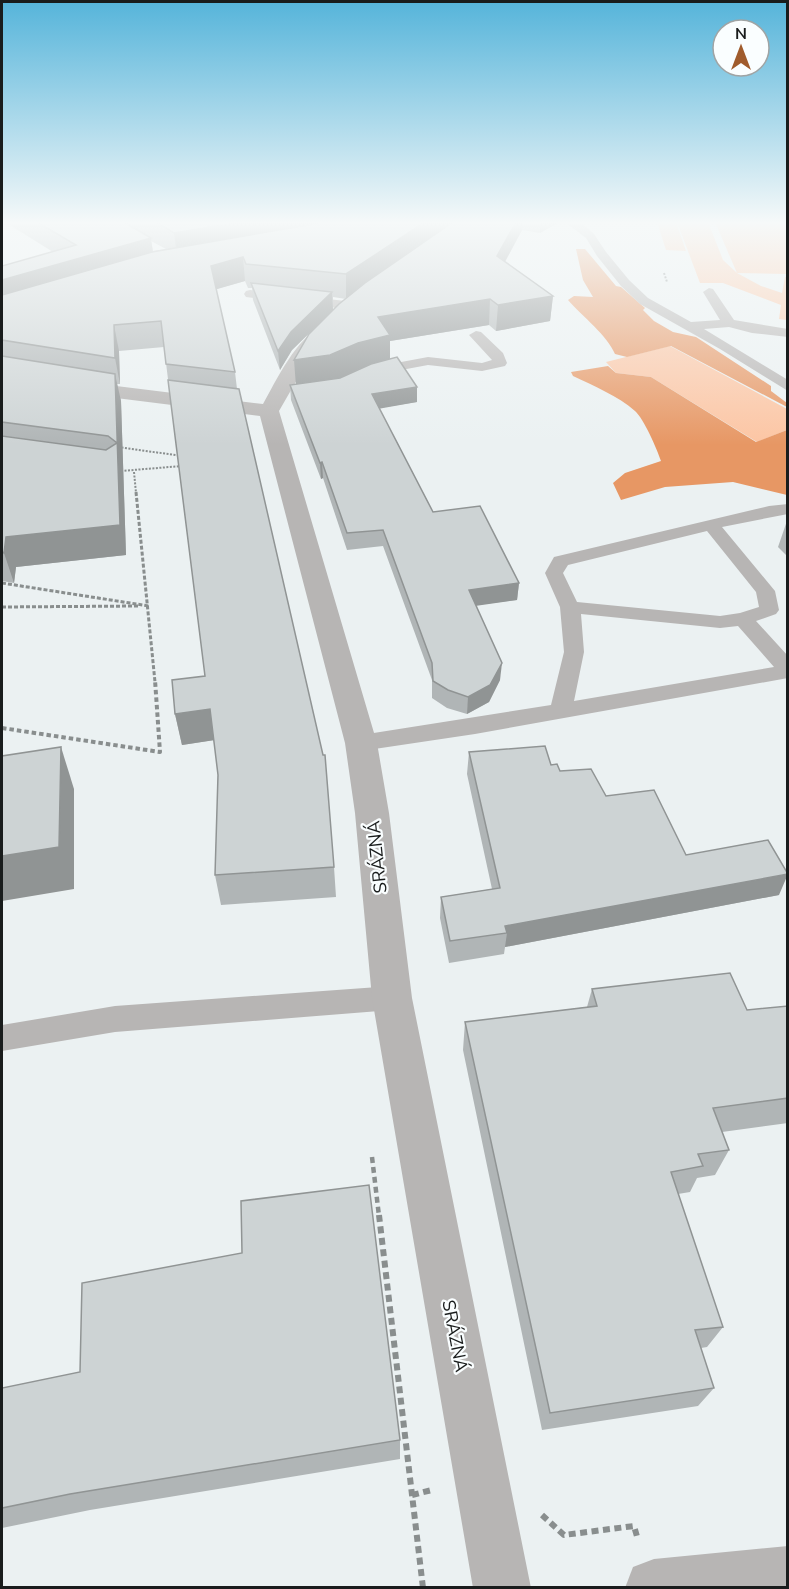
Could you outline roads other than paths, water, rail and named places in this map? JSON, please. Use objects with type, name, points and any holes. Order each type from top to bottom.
[{"type":"street","points":[[2,373],[100,390],[273,403],[301,356],[332,324],[361,301]]},
{"type":"street","name":"SRÁZNÁ","points":[[273,403],[361,743],[372,813],[392,998],[502,1587]]},
{"type":"street","points":[[654,1587],[788,1575]]},
{"type":"lane","points":[[284,296],[361,301]]},
{"type":"lane","points":[[639,296],[788,387]]},
{"type":"lane","points":[[712,296],[729,323]]},
{"type":"lane","points":[[690,326],[729,323],[752,329],[788,333]]},
{"type":"lane","points":[[356,377],[403,364],[428,361],[472,367],[490,367],[501,363],[498,356],[476,335]]},
{"type":"lane","points":[[273,403],[299,394]]},
{"type":"lane","points":[[561,710],[574,652],[570,607],[554,573],[561,561],[769,511],[788,509]]},
{"type":"lane","points":[[570,607],[720,622],[769,610],[765,591],[711,525]]},
{"type":"lane","points":[[743,618],[788,671]]},
{"type":"lane","points":[[361,743],[788,671]]},
{"type":"lane","points":[[2,1038],[115,1019],[392,998]]}]
